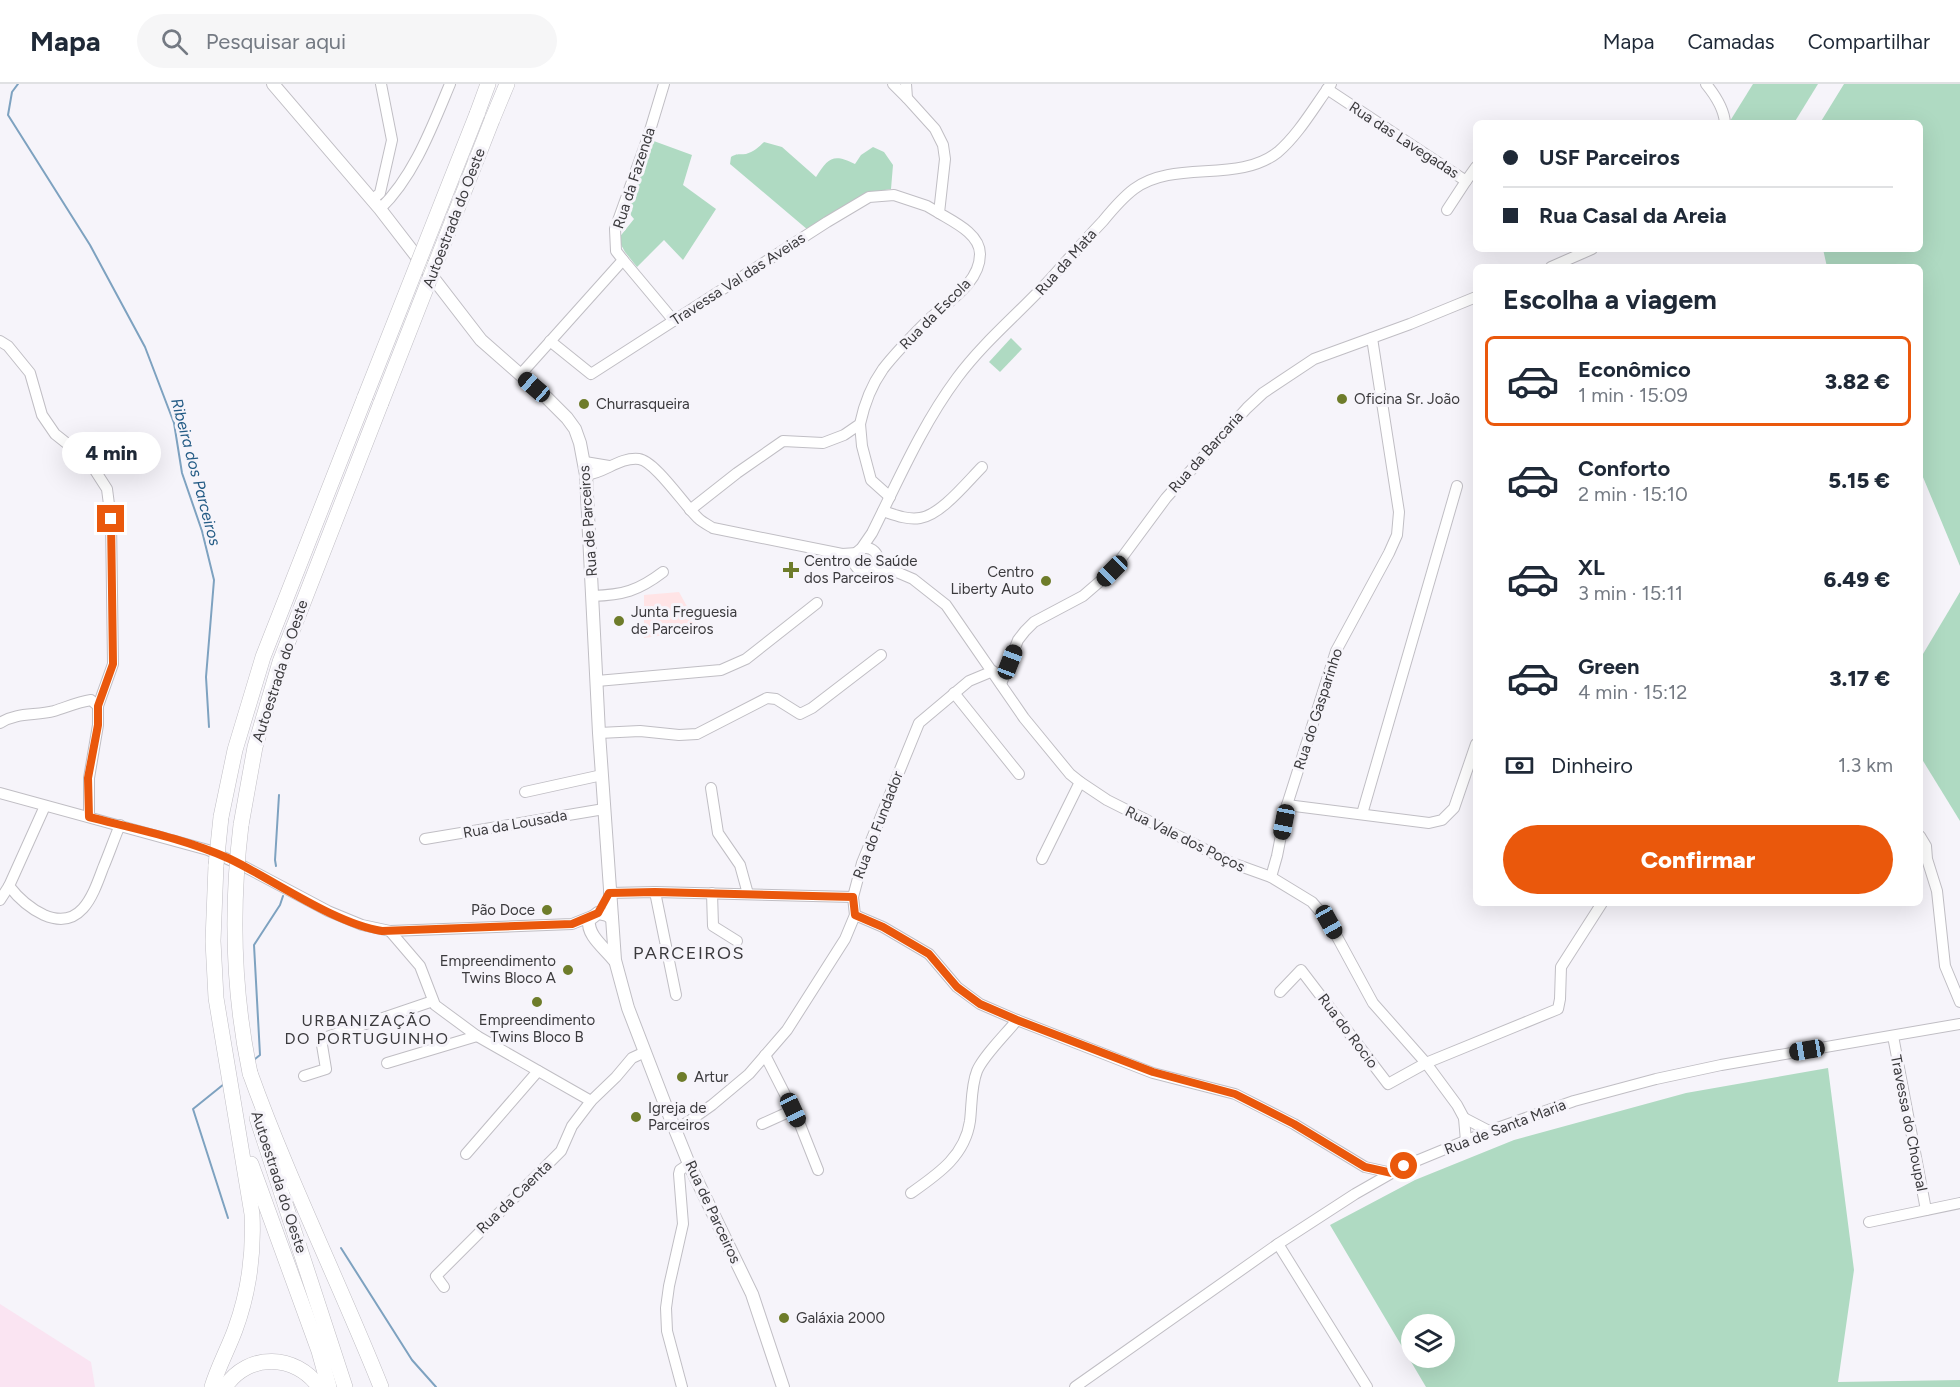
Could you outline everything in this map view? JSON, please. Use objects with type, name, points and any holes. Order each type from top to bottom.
[{"type":"highway","name":"Autoestrada do Oeste","points":[[237,1121],[219,1027],[213,957],[216,865],[235,750],[263,657],[488,84]]},
{"type":"highway","name":"Autoestrada do Oeste","points":[[345,1387],[250,1074],[239,1007],[234,938],[236,874],[241,825],[255,747],[280,662],[507,84]]},
{"type":"highway","points":[[261,1115],[347,1303],[381,1387]]},
{"type":"highway","points":[[212,1387],[242,1308],[252,1258],[252,1214],[237,1121]]},
{"type":"highway","points":[[237,1121],[319,1351],[329,1387]]},
{"type":"highway","points":[[225,1387],[235,1374],[256,1363],[266,1361],[294,1365],[312,1378],[319,1387]]},
{"type":"main road","name":"Rua de Parceiros","points":[[273,84],[376,204],[481,340],[548,398],[578,435],[585,468],[599,733],[612,918]]},
{"type":"main road","points":[[609,893],[589,924],[594,936],[615,960]]},
{"type":"main road","points":[[594,936],[606,939],[612,934],[612,918],[603,913],[595,915]]},
{"type":"main road","name":"Rua de Parceiros","points":[[612,934],[615,960],[628,1008],[689,1164],[752,1294],[783,1387]]},
{"type":"street","points":[[376,204],[392,140],[381,84]]},
{"type":"street","points":[[376,204],[389,201],[415,161],[450,84]]},
{"type":"street","name":"Rua da Fazenda","points":[[623,260],[616,251],[615,230],[664,84]]},
{"type":"street","points":[[893,84],[935,129],[943,145],[945,159],[939,213]]},
{"type":"street","points":[[906,84],[908,98]]},
{"type":"street","points":[[1706,84],[1717,99],[1724,120]]},
{"type":"street","name":"Rua das Lavegadas","points":[[1329,87],[1466,181],[1473,171]]},
{"type":"street","name":"Rua da Mata","points":[[859,551],[872,533],[930,420],[957,378],[1126,196],[1154,178],[1237,168],[1276,153],[1293,137],[1329,87]]},
{"type":"street","points":[[1448,210],[1466,181]]},
{"type":"street","name":"Travessa Val das Aveias","points":[[550,341],[591,374],[869,197],[894,195],[927,206],[939,213]]},
{"type":"street","name":"Rua da Escola","points":[[890,497],[871,480],[862,446],[860,424],[864,406],[882,370],[928,321],[967,285],[977,269],[980,252],[975,238],[939,213]]},
{"type":"street","points":[[1558,264],[1585,252]]},
{"type":"street","points":[[520,375],[623,260],[674,321]]},
{"type":"street","name":"Rua da Barcaria","points":[[1001,684],[1018,640],[1025,631],[1034,622],[1083,596],[1112,571],[1166,498],[1246,408],[1263,393],[1314,359],[1473,298]]},
{"type":"street","name":"Rua do Gasparinho","points":[[1271,877],[1287,805],[1336,651],[1397,535],[1399,512],[1372,338]]},
{"type":"street","points":[[0,341],[8,346],[30,373],[42,415],[55,435],[89,461],[107,489],[111,519],[113,664],[98,706],[98,725],[88,778],[89,817]]},
{"type":"street","points":[[690,510],[783,441],[823,443],[844,435],[860,424]]},
{"type":"street","points":[[585,468],[595,474],[620,461],[645,460],[699,520],[713,528],[842,554],[868,548],[876,559]]},
{"type":"street","points":[[883,510],[909,518],[921,518],[932,514],[982,467]]},
{"type":"street","points":[[1362,814],[1457,486]]},
{"type":"street","points":[[842,554],[859,570],[866,573],[872,571],[876,559],[872,533]]},
{"type":"street","points":[[855,564],[859,551]]},
{"type":"street","name":"Rua Vale dos Poços","points":[[876,559],[892,570],[913,579],[946,605],[1047,746],[1070,774],[1080,782],[1107,800],[1232,863],[1271,877],[1301,894],[1321,911],[1373,1003],[1425,1063],[1457,1105],[1464,1118],[1467,1141]]},
{"type":"street","points":[[592,596],[621,595],[648,583],[663,572]]},
{"type":"street","points":[[597,681],[721,670],[746,659],[817,603]]},
{"type":"street","points":[[599,733],[640,731],[678,735],[697,734],[767,698],[776,699],[800,714],[812,708],[881,655]]},
{"type":"street","name":"Rua do Fundador","points":[[855,915],[853,897],[862,863],[919,723],[969,681],[993,671]]},
{"type":"street","points":[[954,693],[1019,774]]},
{"type":"street","points":[[0,723],[9,717],[53,711],[83,701],[91,700],[98,706]]},
{"type":"street","points":[[1287,805],[1429,823],[1442,820],[1454,808],[1473,753]]},
{"type":"street","points":[[525,792],[602,775]]},
{"type":"street","points":[[1042,860],[1080,782]]},
{"type":"street","points":[[711,788],[718,833],[740,864],[748,894]]},
{"type":"street","points":[[0,793],[190,844],[219,855],[328,911],[362,925],[390,931],[572,924],[595,915]]},
{"type":"street","points":[[0,900],[9,886],[45,806]]},
{"type":"street","name":"Rua da Lousada","points":[[425,839],[604,809]]},
{"type":"street","points":[[9,886],[20,900],[32,909],[53,918],[63,919],[73,916],[80,912],[92,897],[120,825]]},
{"type":"street","points":[[1923,841],[1937,891],[1945,966],[1960,1002]]},
{"type":"street","points":[[655,892],[676,995]]},
{"type":"street","points":[[609,893],[853,897]]},
{"type":"street","points":[[712,893],[713,926],[737,940]]},
{"type":"street","points":[[1425,1063],[1558,1009],[1561,967],[1600,906]]},
{"type":"street","points":[[675,1131],[712,1105],[749,1074],[787,1030],[845,939],[855,915],[913,943],[929,954],[957,987],[980,1004],[1170,1078],[1235,1094],[1294,1124],[1365,1167],[1392,1173]]},
{"type":"street","points":[[572,924],[594,936]]},
{"type":"street","points":[[390,931],[420,966],[435,1005],[477,1036],[591,1101],[632,1058],[645,1052]]},
{"type":"street","name":"Rua do Rocio","points":[[1280,992],[1301,970],[1388,1084],[1425,1063]]},
{"type":"street","points":[[304,1076],[326,1069],[321,1039],[433,1001]]},
{"type":"street","points":[[911,1194],[954,1158],[963,1147],[967,1137],[972,1091],[979,1067],[1017,1020]]},
{"type":"street","name":"Rua de Santa Maria","points":[[1075,1387],[1278,1244],[1374,1184],[1392,1173],[1489,1131],[1574,1101],[1656,1079],[1721,1065],[1960,1024]]},
{"type":"street","points":[[387,1063],[477,1036]]},
{"type":"street","name":"Travessa do Choupal","points":[[1893,1036],[1926,1210]]},
{"type":"street","points":[[765,1055],[793,1110],[818,1170]]},
{"type":"street","points":[[466,1154],[538,1071]]},
{"type":"street","name":"Rua da Caenta","points":[[444,1287],[436,1276],[561,1151],[572,1126],[591,1101]]},
{"type":"street","points":[[762,1124],[793,1110]]},
{"type":"street","name":"Rua Vale dos Poços","points":[[1464,1118],[1489,1131]]},
{"type":"street","points":[[682,1387],[667,1331],[666,1308],[682,1224],[679,1174],[680,1170],[689,1164]]},
{"type":"street","points":[[1365,1167],[1374,1184]]},
{"type":"street","name":"Travessa do Choupal","points":[[1869,1222],[1960,1203]]},
{"type":"street","points":[[1278,1244],[1367,1387]]},
{"type":"shaded area","points":[[679,592],[700,630],[644,638],[644,595]]},
{"type":"shaded area","points":[[0,1304],[91,1362],[95,1387],[0,1387]]},
{"type":"green space","points":[[1753,84],[1818,84],[1796,120],[1731,120]]},
{"type":"green space","points":[[1844,84],[1960,84],[1960,566],[1923,477],[1923,264],[1826,264],[1824,252],[1923,252],[1923,120],[1822,120]]},
{"type":"green space","points":[[651,140],[692,155],[683,185],[716,209],[683,260],[664,240],[637,267],[618,239],[634,219],[625,208]]},
{"type":"green space","points":[[764,142],[782,147],[816,177],[824,165],[832,159],[841,159],[855,164],[861,155],[873,147],[884,152],[893,165],[891,189],[867,193],[808,230],[730,164],[731,157],[749,153]]},
{"type":"green space","points":[[1011,338],[1022,349],[1000,372],[989,362]]},
{"type":"green space","points":[[1960,592],[1960,821],[1923,761],[1923,654]]},
{"type":"green space","points":[[1828,1068],[1854,1270],[1838,1382],[1960,1380],[1960,1387],[1426,1387],[1415,1368],[1455,1368],[1455,1314],[1401,1314],[1401,1345],[1330,1225],[1415,1180],[1514,1140],[1686,1093]]},
{"type":"waterway","name":"Ribeira dos Parceiros","points":[[18,84],[12,92],[8,115],[90,245],[145,347],[174,423],[182,473],[202,531],[214,580],[206,677],[209,727]]},
{"type":"waterway","name":"Ribeira dos Parceiros","points":[[276,866],[279,795]]},
{"type":"waterway","name":"Ribeira dos Parceiros","points":[[255,1059],[260,1055],[254,945],[280,905],[283,896]]},
{"type":"waterway","name":"Ribeira dos Parceiros","points":[[224,1084],[193,1109],[228,1218]]},
{"type":"waterway","name":"Ribeira dos Parceiros","points":[[341,1248],[412,1360],[436,1387]]},
{"type":"place","name":"Oficina Sr. João","points":[[1342,399]]},
{"type":"place","name":"Churrasqueira","points":[[584,404]]},
{"type":"place","name":"Centro de Saúde dos Parceiros","points":[[791,570]]},
{"type":"place","name":"Centro Liberty Auto","points":[[1046,581]]},
{"type":"place","name":"Junta Freguesia de Parceiros","points":[[619,621]]},
{"type":"place","name":"Pão Doce","points":[[547,910]]},
{"type":"place","name":"Empreendimento Twins Bloco A","points":[[568,970]]},
{"type":"place","name":"Empreendimento Twins Bloco B","points":[[537,1002]]},
{"type":"place","name":"Artur","points":[[682,1077]]},
{"type":"place","name":"Igreja de Parceiros","points":[[636,1117]]},
{"type":"place","name":"Galáxia 2000","points":[[784,1318]]},
{"type":"district","name":"PARCEIROS","points":[[689,953]]},
{"type":"district","name":"URBANIZAÇÃO DO PORTUGUINHO","points":[[367,1029]]},
{"type":"route","points":[[111,519],[113,664],[98,706],[98,725],[88,778],[89,817],[190,844],[228,858],[328,911],[382,931],[572,924],[598,913],[609,893],[786,894],[853,897],[855,915],[883,927],[929,954],[957,987],[980,1004],[1170,1078],[1235,1094],[1294,1124],[1365,1167],[1392,1173],[1404,1166]]}]
